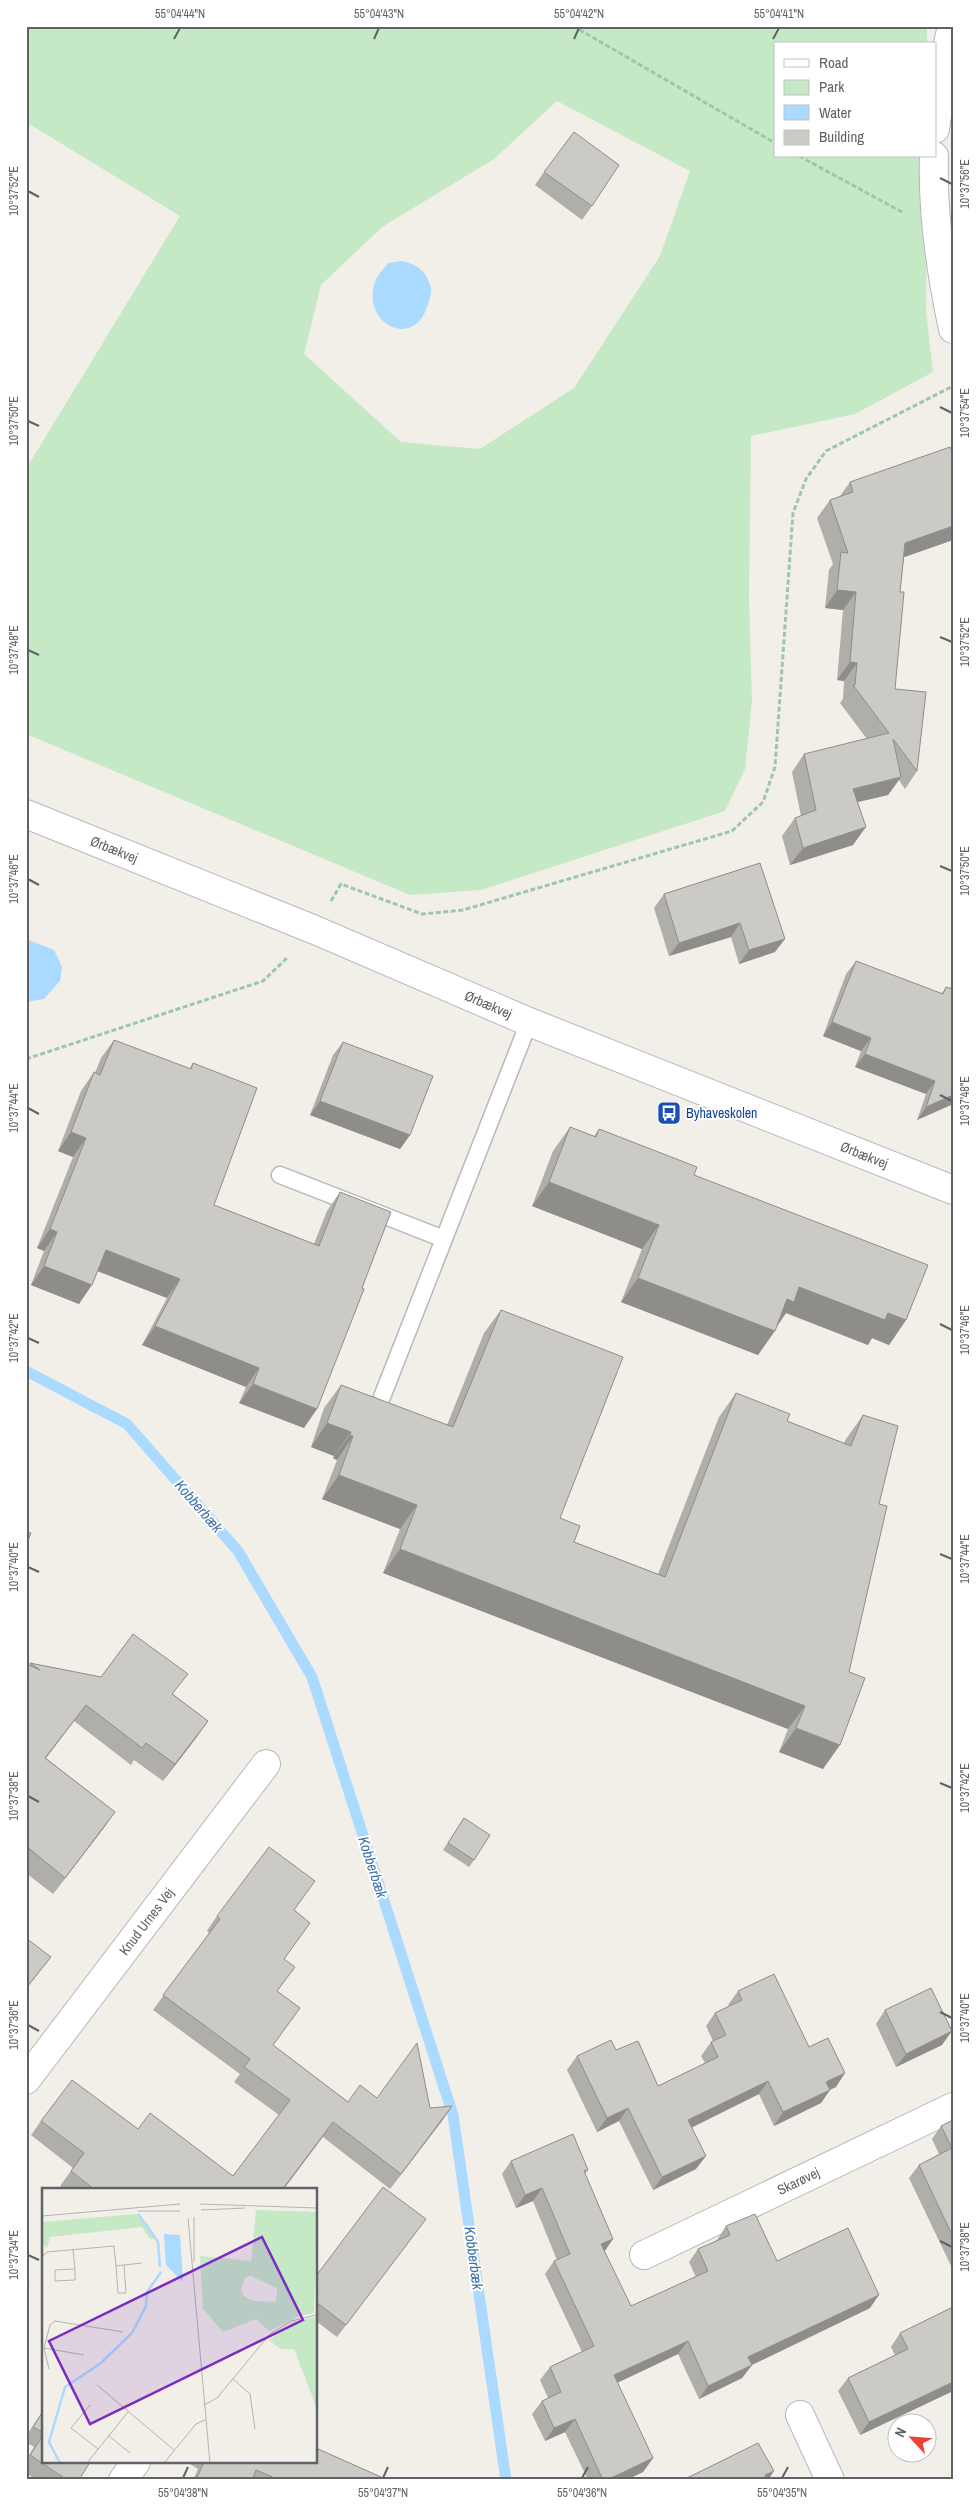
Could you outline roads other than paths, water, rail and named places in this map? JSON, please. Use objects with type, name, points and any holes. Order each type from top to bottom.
[{"type":"street","points":[[936,122],[952,26]]},
{"type":"street","points":[[934,165],[943,283],[953,329]]},
{"type":"street","name":"Ørbækvej","points":[[26,814],[315,930],[529,1022],[953,1190]]},
{"type":"street","name":"Knud Urnes Vej","points":[[26,2080],[266,1764]]},
{"type":"street","name":"Skarøvej","points":[[644,2255],[953,2107]]},
{"type":"street","points":[[800,2415],[830,2480]]},
{"type":"street","points":[[123,2480],[135,2464]]},
{"type":"lane","points":[[382,1397],[529,1022]]},
{"type":"lane","points":[[280,1175],[444,1239]]},
{"type":"water","points":[[402,261],[417,267],[424,273],[431,290],[427,307],[420,320],[411,327],[401,329],[391,326],[382,320],[375,310],[373,297],[375,282],[379,274],[388,263]]},
{"type":"water","points":[[26,939],[54,950],[62,967],[60,981],[44,999],[26,1002]]},
{"type":"waterway","name":"Kobberbæk","points":[[26,1371],[127,1424],[238,1551],[312,1677],[453,2115],[506,2480]]},
{"type":"place","name":"Byhaveskolen","points":[[669,1113]]}]
